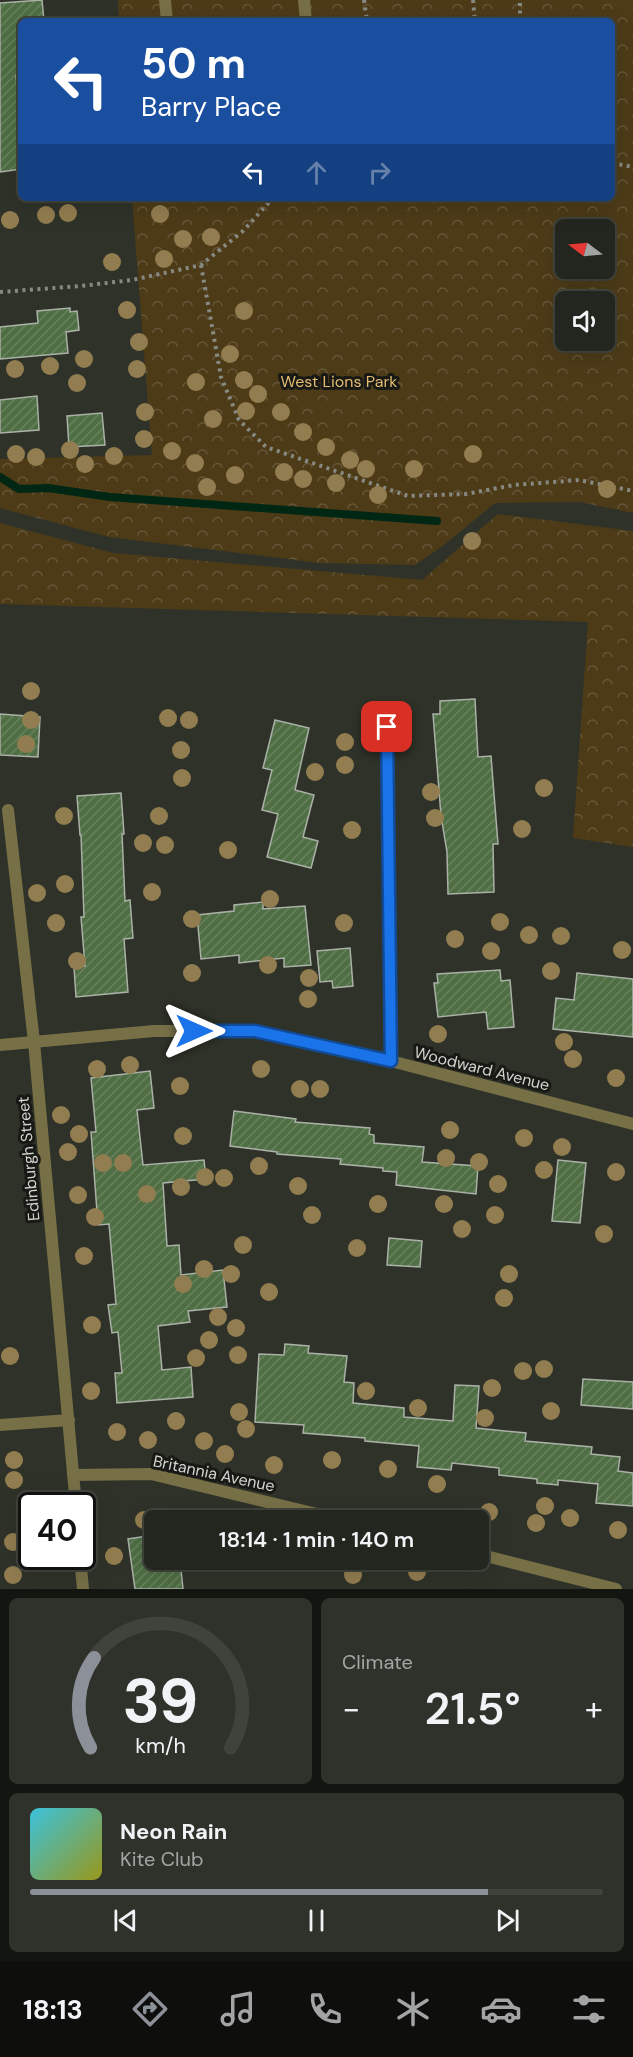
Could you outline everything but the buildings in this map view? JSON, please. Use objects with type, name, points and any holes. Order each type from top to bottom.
[{"type":"street","points":[[165,0],[167,18]]},
{"type":"street","points":[[304,0],[306,18]]},
{"type":"street","points":[[387,727],[391,1061]]},
{"type":"street","name":"Edinburgh Street","points":[[8,810],[34,1042],[75,1492]]},
{"type":"street","name":"Woodward Avenue","points":[[0,1045],[154,1031],[255,1031],[391,1061],[633,1124]]},
{"type":"street","points":[[0,1425],[69,1420]]},
{"type":"street","name":"Britannia Avenue","points":[[73,1475],[151,1474],[300,1510]]},
{"type":"street","points":[[489,1557],[616,1589]]},
{"type":"street","points":[[81,1570],[83,1589]]},
{"type":"path","points":[[364,0],[367,18]]},
{"type":"path","points":[[473,0],[475,18]]},
{"type":"path","points":[[519,18],[520,0]]},
{"type":"path","points":[[615,164],[633,167]]},
{"type":"path","points":[[0,292],[81,286],[132,279],[201,265],[243,231],[270,201]]},
{"type":"path","points":[[201,265],[221,376],[239,420],[266,447],[408,496],[465,494],[514,485],[579,480],[633,491]]},
{"type":"green space","name":"West Lions Park","points":[[118,0],[633,0],[633,513],[580,502],[495,503],[444,545],[415,565],[320,563],[109,537],[0,508],[0,459],[152,455],[132,201],[615,201],[615,18],[119,18]]},
{"type":"green space","points":[[498,514],[633,531],[633,847],[573,838],[588,622],[0,604],[0,523],[113,553],[422,580]]},
{"type":"waterway","points":[[0,477],[19,489],[48,488],[110,497],[437,521]]},
{"type":"route","points":[[194,1031],[255,1031],[391,1061],[387,727]]}]
